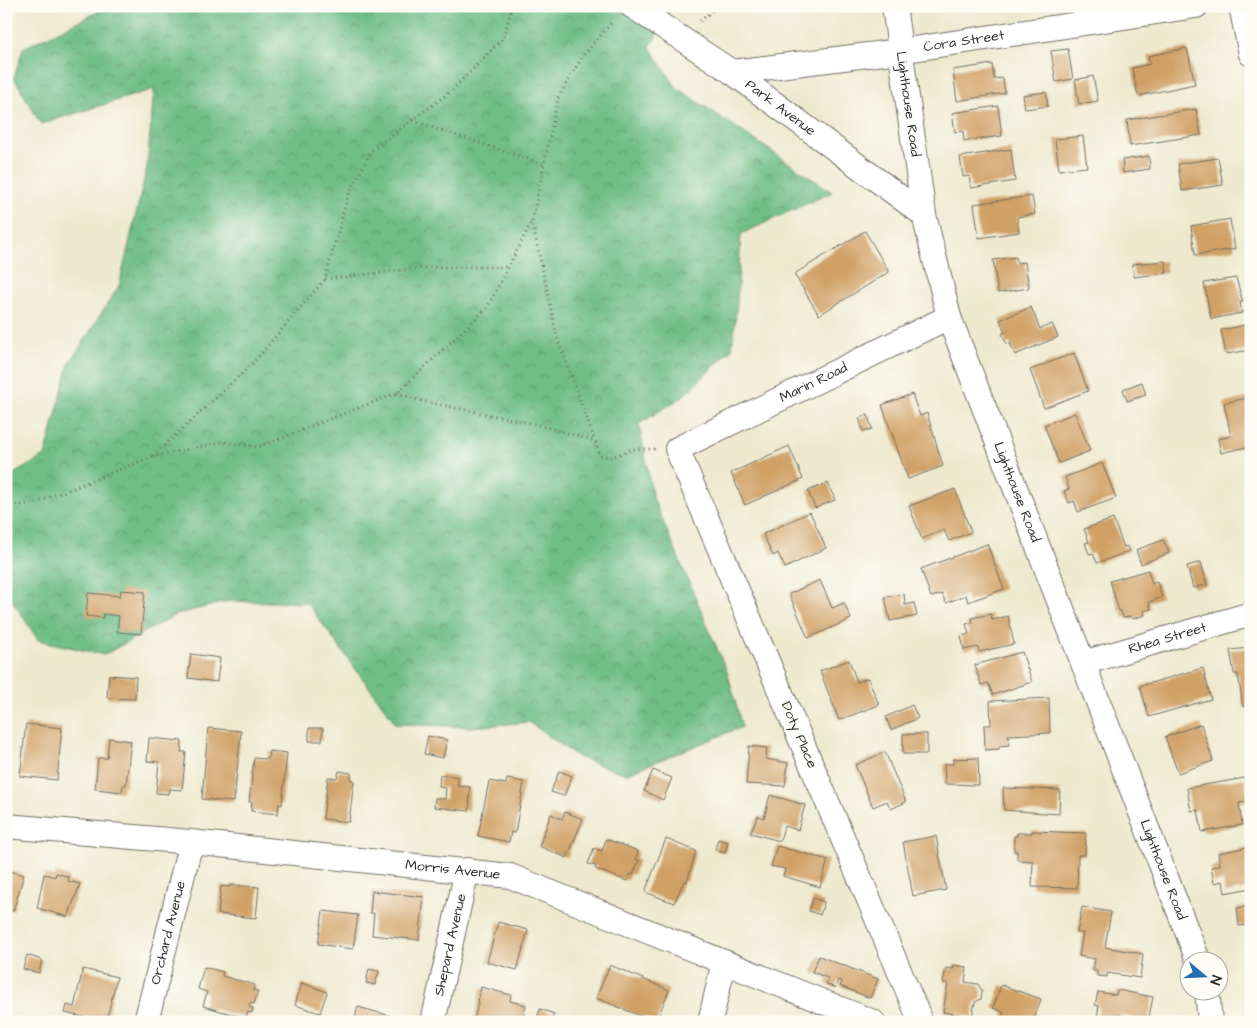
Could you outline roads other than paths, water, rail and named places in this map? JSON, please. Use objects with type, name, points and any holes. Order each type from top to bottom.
[{"type":"street","name":"Lighthouse Road","points":[[894,6],[924,215],[949,317],[1194,950]]},
{"type":"street","name":"Cora Street","points":[[732,72],[900,51],[1196,6]]},
{"type":"street","points":[[1241,6],[1251,54]]},
{"type":"street","name":"Park Avenue","points":[[625,10],[732,72],[924,215]]},
{"type":"street","name":"Marin Road","points":[[677,449],[949,317]]},
{"type":"street","name":"Doty Place","points":[[677,449],[918,1015],[917,1022]]},
{"type":"street","name":"Rhea Street","points":[[1082,662],[1251,614]]},
{"type":"street","name":"Morris Avenue","points":[[6,826],[191,842],[510,876],[873,1022]]},
{"type":"street","name":"Orchard Avenue","points":[[146,1022],[191,842]]},
{"type":"street","name":"Shepard Avenue","points":[[432,1022],[467,870]]},
{"type":"street","points":[[710,1022],[724,962]]},
{"type":"street","points":[[1208,1000],[1210,1022]]}]
